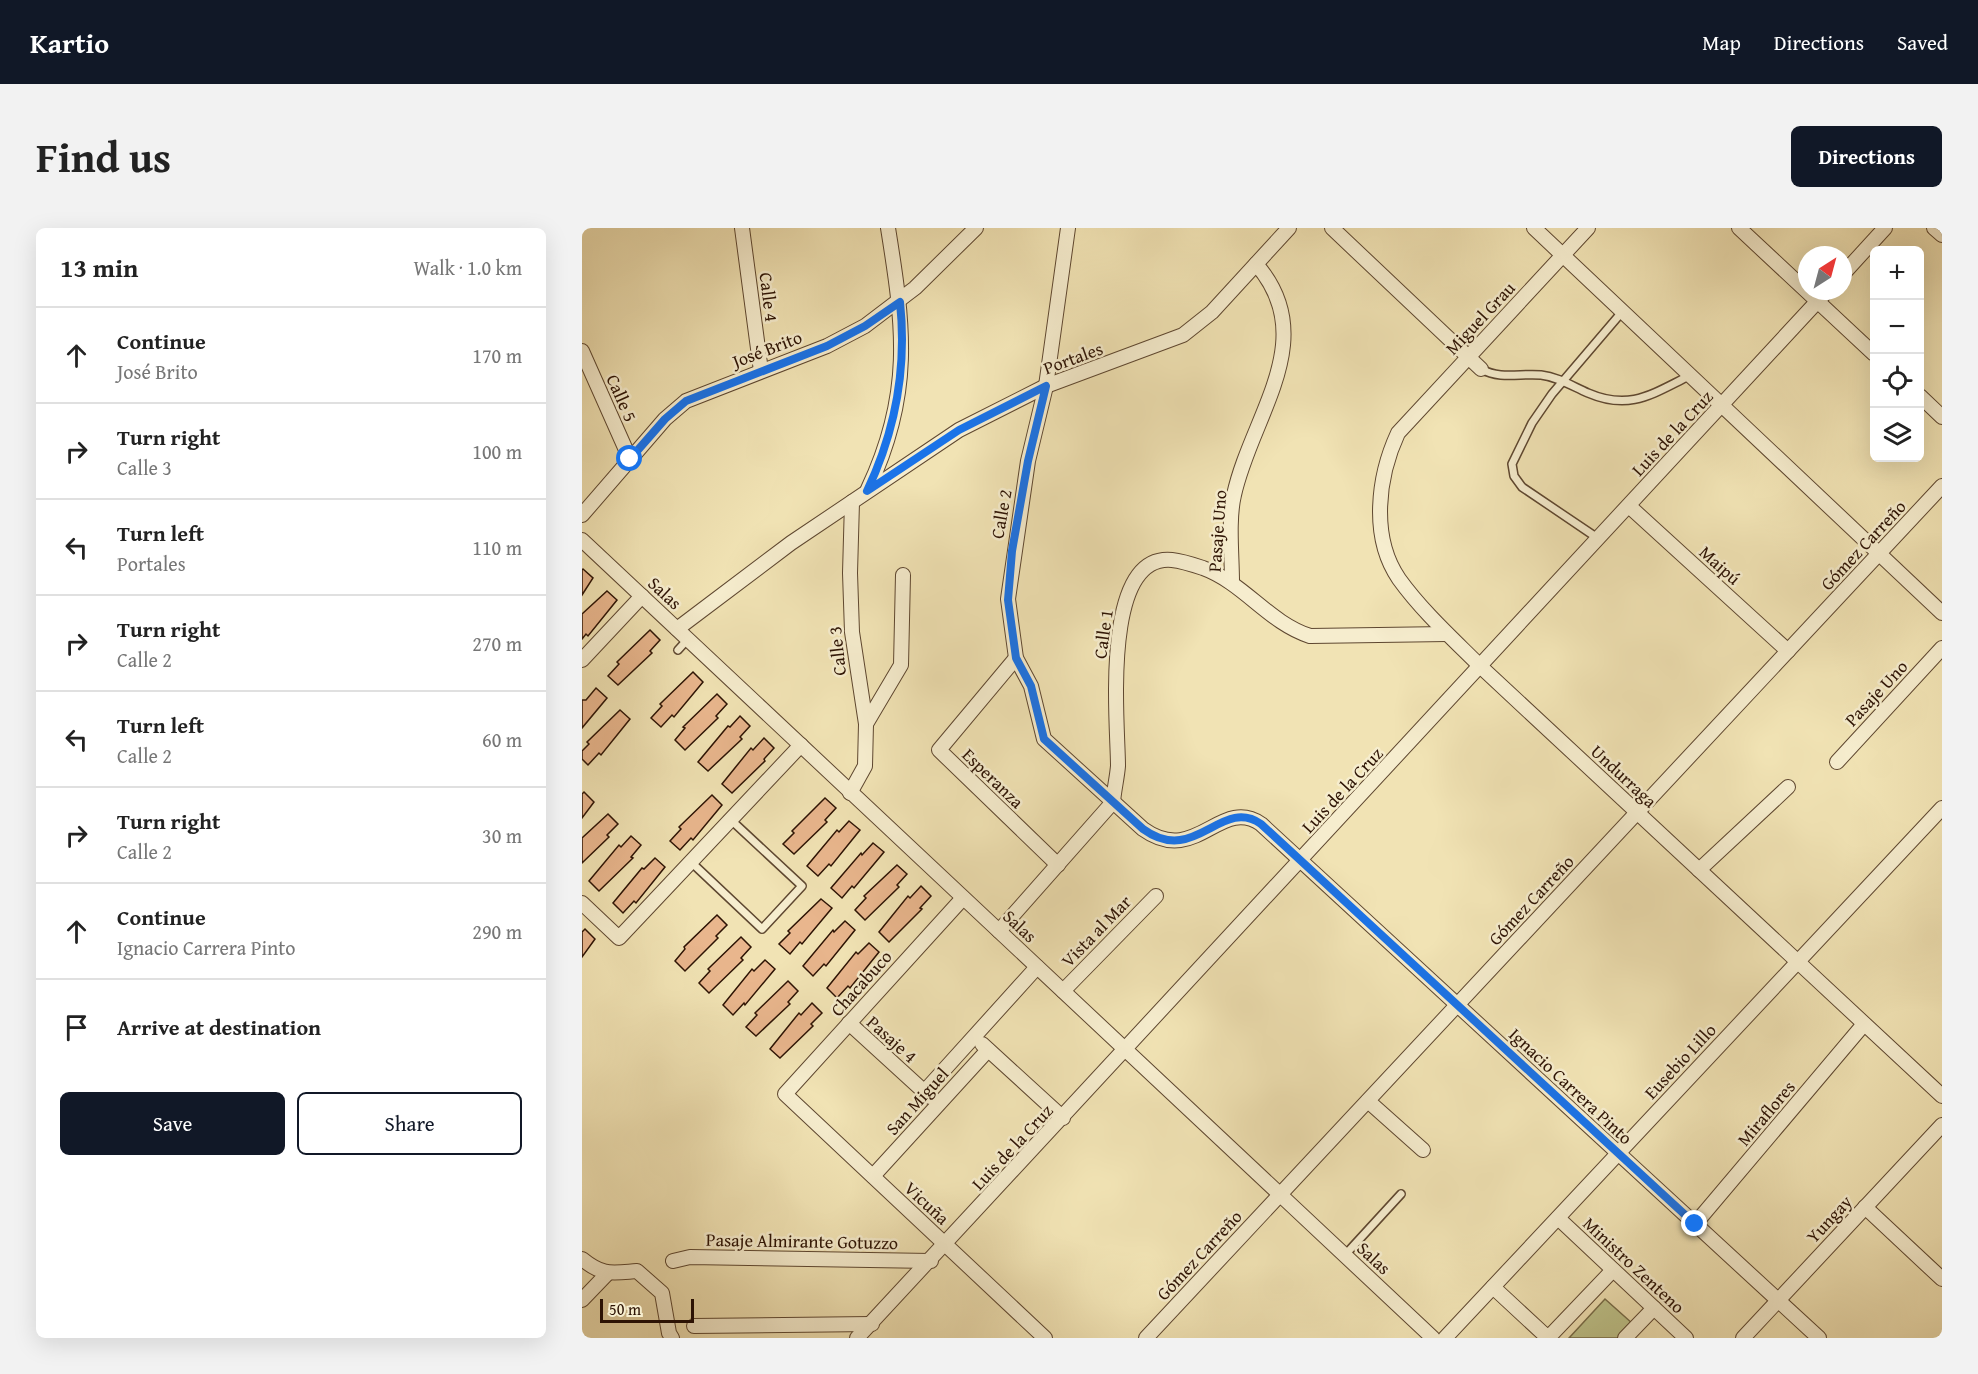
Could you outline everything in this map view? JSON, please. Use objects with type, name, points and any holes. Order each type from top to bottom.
[{"type":"street","name":"Calle 4","points":[[742,228],[761,371]]},
{"type":"street","points":[[867,491],[887,442],[899,391],[903,347],[900,302],[888,228]]},
{"type":"street","name":"José Brito","points":[[582,515],[665,419],[686,401],[837,341],[900,302],[976,228]]},
{"type":"street","name":"Calle 2","points":[[1068,228],[1046,386],[1028,461],[1012,551],[1008,600],[1016,658],[1031,686],[1044,739],[1149,833],[1172,840],[1194,837],[1227,819],[1248,817],[1261,824],[1300,861]]},
{"type":"street","name":"Portales","points":[[677,629],[791,543],[959,430],[1046,386],[1183,335],[1212,312],[1289,228]]},
{"type":"street","points":[[1332,228],[1481,369]]},
{"type":"street","points":[[1534,228],[1720,406],[1942,613]]},
{"type":"street","name":"Miguel Grau","points":[[1398,433],[1588,228]]},
{"type":"street","points":[[1739,228],[1798,276]]},
{"type":"street","points":[[1852,264],[1885,228]]},
{"type":"street","points":[[1934,228],[1942,235]]},
{"type":"street","name":"Pasaje Uno","points":[[1256,264],[1278,297],[1285,337],[1280,364],[1233,496],[1232,582],[1291,628],[1310,636],[1447,634]]},
{"type":"street","name":"Luis de la Cruz","points":[[857,1338],[931,1261],[1818,300]]},
{"type":"street","points":[[1826,300],[1870,349]]},
{"type":"street","name":"Calle 5","points":[[582,351],[630,459]]},
{"type":"street","points":[[1924,400],[1942,417]]},
{"type":"street","name":"Undurraga","points":[[1398,433],[1383,477],[1380,507],[1383,536],[1399,578],[1447,634],[1480,666],[1942,1096]]},
{"type":"street","name":"Gómez Carreño","points":[[1146,1338],[1942,486]]},
{"type":"street","name":"Calle 3","points":[[850,793],[865,766],[866,724],[852,632],[850,573],[852,502]]},
{"type":"street","name":"Maipú","points":[[1629,506],[1788,651]]},
{"type":"street","name":"Salas","points":[[582,540],[1433,1338]]},
{"type":"street","name":"Calle 1","points":[[1113,802],[1118,767],[1115,699],[1118,636],[1134,582],[1147,569],[1171,560],[1203,568],[1232,582]]},
{"type":"street","points":[[866,724],[901,665],[903,575]]},
{"type":"street","points":[[582,660],[642,596]]},
{"type":"street","name":"Pasaje Uno","points":[[1837,762],[1942,648]]},
{"type":"street","name":"Esperanza","points":[[1016,658],[939,750],[1058,866]]},
{"type":"street","points":[[582,903],[619,938],[683,865],[731,820],[801,745]]},
{"type":"street","points":[[1699,870],[1788,787]]},
{"type":"street","points":[[999,931],[1113,802]]},
{"type":"street","name":"Eusebio Lillo","points":[[1445,1338],[1942,808]]},
{"type":"street","name":"Ignacio Carrera Pinto","points":[[1300,861],[1819,1338]]},
{"type":"street","name":"Vista al Mar","points":[[1063,991],[1156,896]]},
{"type":"street","name":"Chacabuco","points":[[785,1094],[963,898]]},
{"type":"street","name":"San Miguel","points":[[924,1092],[1037,967]]},
{"type":"street","name":"Pasaje 4","points":[[849,1023],[938,1105]]},
{"type":"street","name":"Miraflores","points":[[1695,1224],[1864,1024]]},
{"type":"street","points":[[974,1036],[1063,1118]]},
{"type":"street","name":"San Miguel","points":[[873,1176],[988,1050]]},
{"type":"street","name":"Vicuña","points":[[785,1094],[1045,1338]]},
{"type":"street","points":[[1368,1101],[1423,1150]]},
{"type":"street","name":"Yungay","points":[[1743,1338],[1942,1125]]},
{"type":"street","points":[[1865,1207],[1942,1279]]},
{"type":"street","name":"Ministro Zenteno","points":[[1558,1218],[1686,1338]]},
{"type":"street","name":"Pasaje Almirante Gotuzzo","points":[[673,1261],[690,1257],[931,1261]]},
{"type":"street","points":[[582,1259],[594,1269],[607,1274],[637,1271],[662,1293],[669,1333],[672,1338]]},
{"type":"street","points":[[1493,1287],[1548,1338],[1613,1270]]},
{"type":"street","points":[[582,1300],[607,1274]]},
{"type":"street","points":[[1625,1338],[1654,1308]]},
{"type":"street","points":[[694,1326],[872,1324]]},
{"type":"lane","points":[[1593,535],[1522,486],[1513,470],[1515,454],[1532,423],[1622,312]]},
{"type":"lane","points":[[1481,369],[1502,376],[1541,375],[1565,381],[1598,396],[1630,401],[1640,400],[1689,376]]},
{"type":"lane","points":[[678,650],[688,639]]},
{"type":"lane","points":[[683,865],[762,929],[802,886],[731,820]]},
{"type":"lane","points":[[1346,1256],[1401,1194]]},
{"type":"green space","points":[[1605,1299],[1633,1324],[1620,1338],[1569,1338]]},
{"type":"building","points":[[582,570],[593,578],[582,595]]},
{"type":"building","points":[[607,591],[617,600],[588,636],[586,634],[582,639],[582,614]]},
{"type":"building","points":[[650,630],[660,640],[650,651],[652,653],[618,685],[608,676],[619,664],[617,662]]},
{"type":"building","points":[[693,672],[703,682],[674,717],[672,715],[661,727],[651,718],[662,706],[660,704]]},
{"type":"building","points":[[596,688],[607,698],[582,728],[582,700],[586,700]]},
{"type":"building","points":[[717,694],[727,704],[716,716],[718,718],[685,750],[675,740],[685,728],[683,727]]},
{"type":"building","points":[[620,710],[630,719],[601,755],[599,753],[588,765],[582,759],[582,751],[589,744],[587,742]]},
{"type":"building","points":[[740,716],[750,726],[740,737],[742,739],[708,771],[698,762],[728,726],[730,727]]},
{"type":"building","points":[[764,738],[774,748],[764,759],[765,761],[732,793],[722,784],[751,748],[753,750]]},
{"type":"building","points":[[584,792],[594,802],[582,818],[582,794]]},
{"type":"building","points":[[712,795],[722,805],[693,840],[691,838],[680,850],[670,841],[681,829],[679,827]]},
{"type":"building","points":[[825,798],[836,808],[825,820],[827,822],[794,854],[783,844],[794,833],[792,831]]},
{"type":"building","points":[[608,814],[618,824],[607,835],[609,837],[582,863],[582,838]]},
{"type":"building","points":[[849,821],[860,830],[831,866],[829,864],[818,876],[807,866],[837,830],[839,832]]},
{"type":"building","points":[[631,836],[641,845],[631,857],[633,858],[599,891],[589,881],[619,845],[621,847]]},
{"type":"building","points":[[873,843],[884,852],[854,888],[852,886],[842,898],[831,888],[861,853],[862,855]]},
{"type":"building","points":[[655,858],[665,867],[636,903],[634,901],[623,913],[613,903],[642,868],[644,869]]},
{"type":"building","points":[[897,865],[907,874],[897,885],[899,887],[865,920],[855,910],[866,898],[864,896]]},
{"type":"building","points":[[921,886],[931,896],[920,908],[922,909],[889,942],[879,932],[908,896],[910,898]]},
{"type":"building","points":[[821,899],[832,908],[802,944],[800,942],[790,954],[779,944],[790,933],[788,931]]},
{"type":"building","points":[[717,915],[727,925],[716,936],[718,938],[685,971],[675,961],[685,949],[684,947]]},
{"type":"building","points":[[845,921],[855,930],[826,966],[824,964],[813,976],[803,966],[833,930],[834,932]]},
{"type":"building","points":[[585,929],[595,939],[582,957],[582,932]]},
{"type":"building","points":[[741,937],[751,947],[741,958],[743,960],[709,993],[699,983],[710,971],[708,969]]},
{"type":"building","points":[[869,943],[879,952],[850,988],[848,986],[837,998],[827,988],[856,952],[858,954]]},
{"type":"building","points":[[765,960],[775,969],[745,1005],[744,1003],[733,1015],[723,1005],[752,969],[754,971]]},
{"type":"building","points":[[788,981],[798,991],[788,1002],[790,1004],[756,1036],[746,1027],[757,1015],[755,1013]]},
{"type":"building","points":[[812,1003],[822,1013],[811,1024],[813,1026],[780,1058],[770,1049],[799,1013],[801,1015]]},
{"type":"route","points":[[630,459],[665,419],[686,401],[709,390],[827,346],[865,326],[900,302],[903,347],[896,412],[884,452],[867,491],[927,449],[959,430],[1046,386],[1028,461],[1012,551],[1008,600],[1016,658],[1031,686],[1044,739],[1143,829],[1157,837],[1172,840],[1187,839],[1227,819],[1240,816],[1248,817],[1261,824],[1695,1224]]}]
